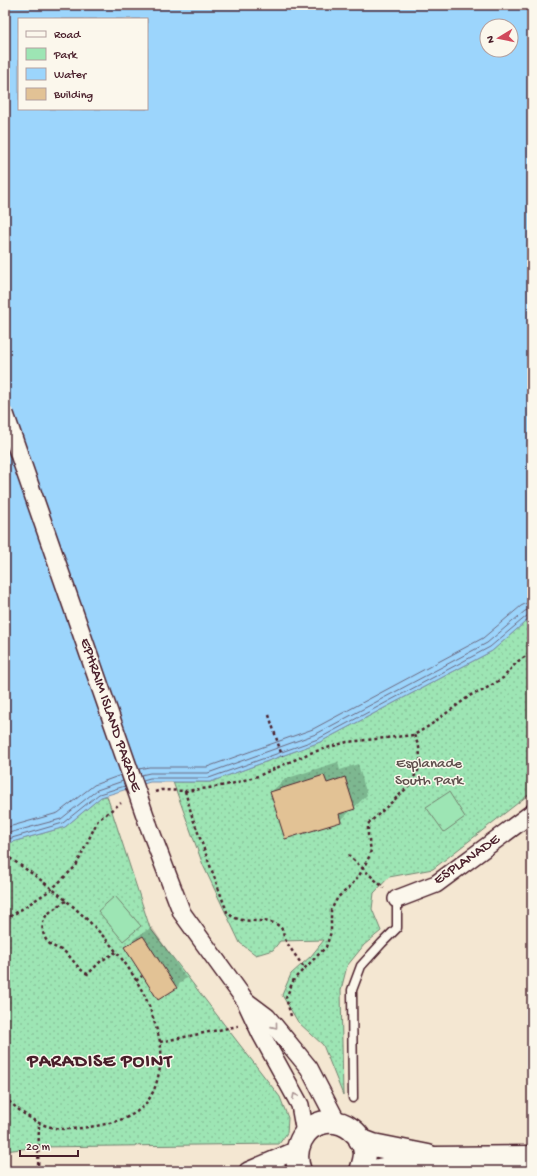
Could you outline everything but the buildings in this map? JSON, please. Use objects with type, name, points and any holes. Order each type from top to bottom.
[{"type":"street","name":"EPHRAIM ISLAND PARADE","points":[[5,414],[148,824],[182,913],[246,1000],[261,1034],[300,1105],[301,1152]]},
{"type":"street","name":"ESPLANADE","points":[[397,899],[436,884],[532,813]]},
{"type":"street","name":"EPHRAIM ISLAND PARADE","points":[[246,1000],[268,1017],[308,1068],[338,1122]]},
{"type":"street","points":[[248,1171],[301,1152],[314,1126],[325,1122],[338,1122],[349,1127],[358,1135],[365,1154],[361,1171]]},
{"type":"street","points":[[360,1140],[373,1145],[435,1158]]},
{"type":"street","points":[[374,1171],[435,1158],[532,1157]]},
{"type":"lane","points":[[353,1098],[352,990],[361,966],[397,928],[397,899]]},
{"type":"path","points":[[154,793],[161,790],[185,791],[224,785],[258,776],[310,753],[347,742],[414,735],[429,726],[470,695],[482,691],[503,678],[517,662],[532,652]]},
{"type":"path","points":[[269,715],[282,756]]},
{"type":"path","points":[[294,1022],[286,998],[294,979],[326,947],[331,932],[331,910],[338,897],[350,887],[363,869],[369,857],[371,850],[368,835],[368,824],[407,788],[421,766],[419,747],[414,735]]},
{"type":"path","points":[[185,791],[192,816],[227,912],[231,917],[238,920],[269,922],[278,925],[283,930],[284,937],[304,968]]},
{"type":"path","points":[[5,920],[52,889],[76,866],[98,820],[119,804],[126,802]]},
{"type":"path","points":[[5,855],[32,872],[66,901],[121,957],[136,980],[147,1002],[160,1042],[162,1056],[156,1086],[149,1101],[139,1110],[117,1122],[67,1129],[51,1128],[38,1123],[5,1098]]},
{"type":"path","points":[[348,855],[397,899]]},
{"type":"path","points":[[66,901],[46,916],[43,925],[45,939],[51,945],[62,949],[83,972],[88,974],[102,961],[116,952]]},
{"type":"path","points":[[136,980],[142,976]]},
{"type":"path","points":[[160,1042],[241,1025]]},
{"type":"path","points":[[38,1123],[38,1171]]},
{"type":"green space","name":"Esplanade South Park","points":[[532,616],[532,792],[433,869],[389,877],[374,893],[372,909],[381,931],[364,945],[347,966],[341,990],[343,1095],[323,1045],[298,1022],[282,995],[291,974],[311,956],[324,940],[280,941],[273,950],[256,955],[240,943],[203,865],[173,782],[210,782],[320,742],[492,651]]},
{"type":"green space","points":[[449,792],[465,817],[444,832],[426,807]]},
{"type":"green space","points":[[107,796],[150,928],[280,1097],[288,1118],[287,1133],[279,1144],[37,1147],[5,1151],[5,844],[65,827],[101,797]]},
{"type":"green space","points":[[115,896],[141,926],[123,941],[98,911]]},
{"type":"water","points":[[5,5],[532,5],[532,616],[492,651],[320,742],[210,782],[150,782],[101,797],[65,827],[5,844]]},
{"type":"district","name":"PARADISE POINT","points":[[100,1062]]}]
